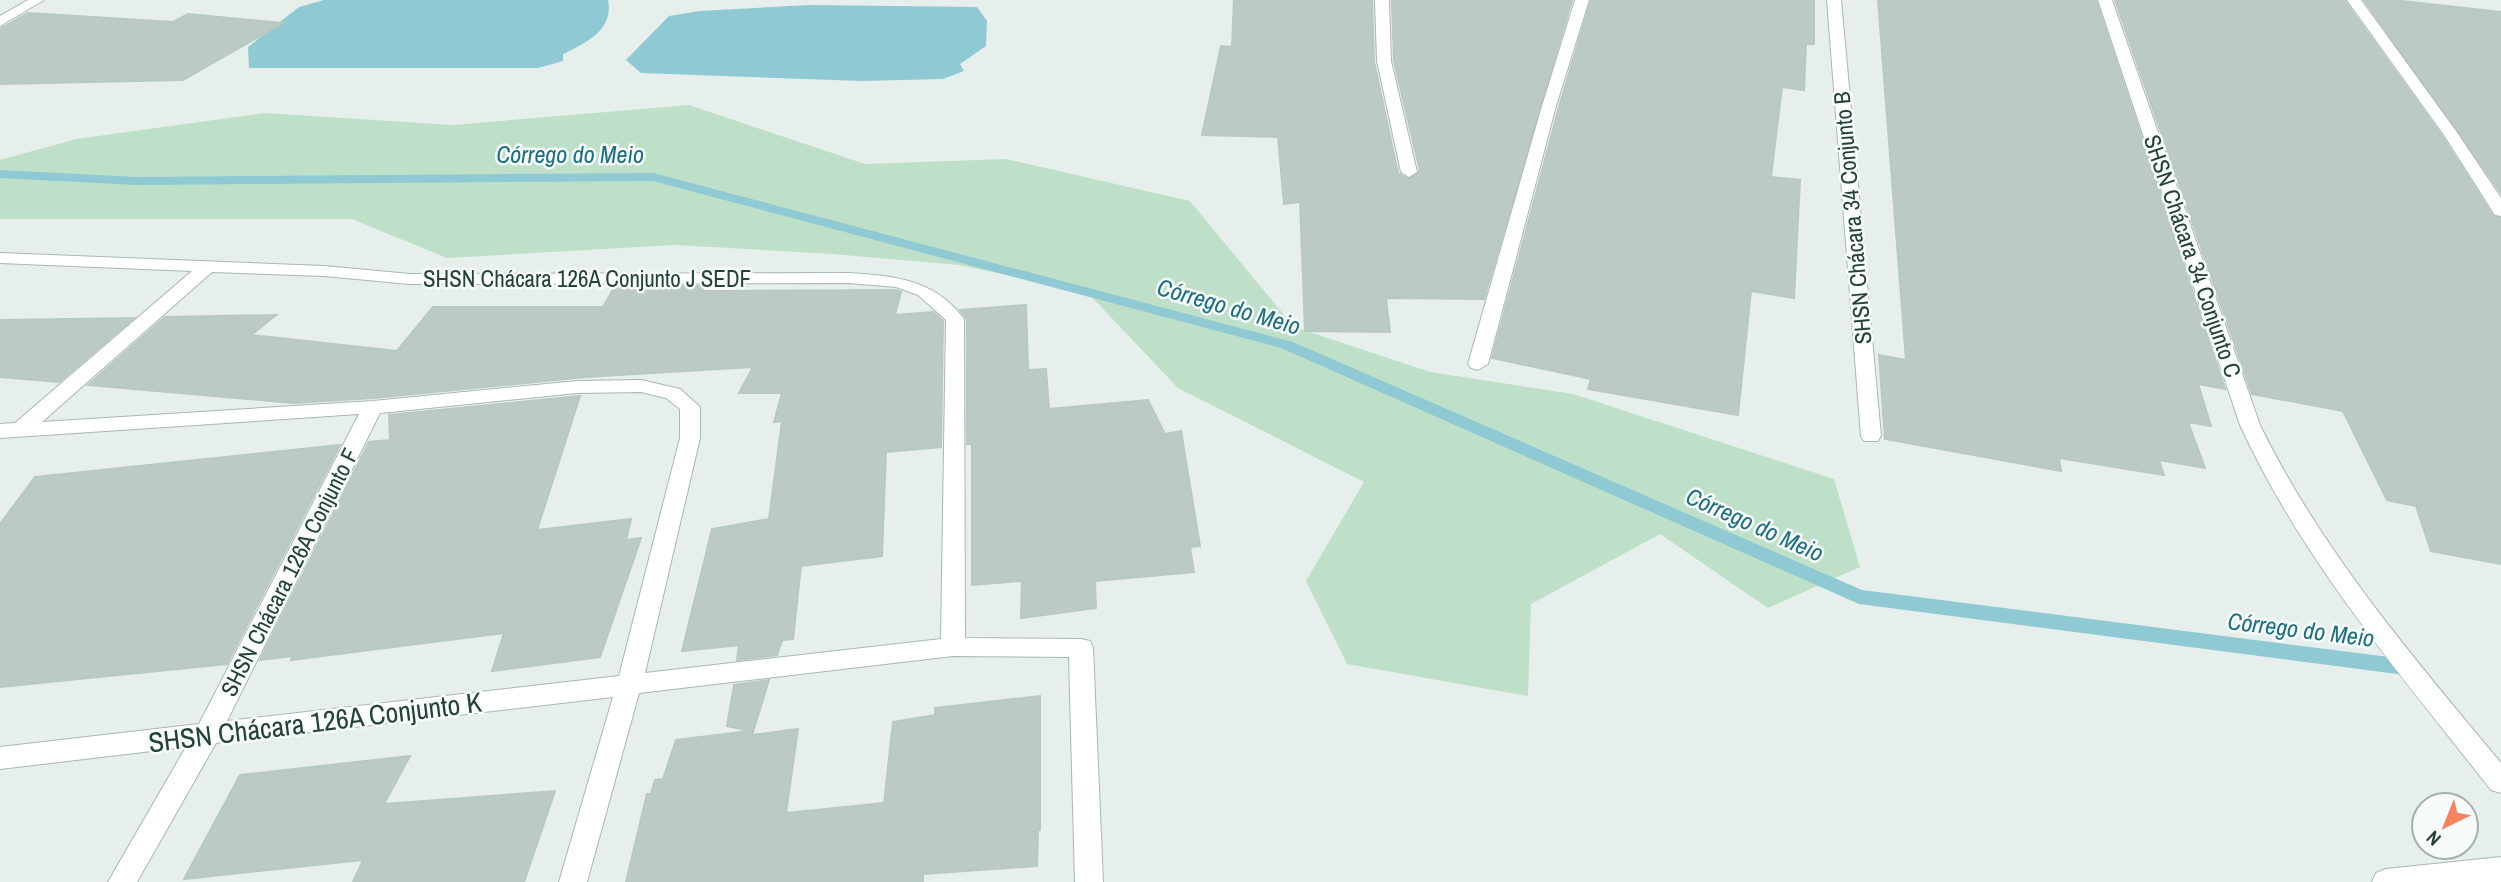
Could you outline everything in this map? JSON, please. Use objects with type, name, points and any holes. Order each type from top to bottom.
[{"type":"street","points":[[0,22],[37,0]]},
{"type":"street","points":[[1382,0],[1384,61],[1409,172]]},
{"type":"street","points":[[1478,364],[1549,106],[1583,0]]},
{"type":"street","name":"SHSN Chácara 34 Conjunto B","points":[[1834,0],[1871,436]]},
{"type":"street","name":"SHSN Chácara 34 Conjunto C","points":[[2105,0],[2250,425],[2267,464],[2291,506],[2335,570],[2449,720],[2501,782]]},
{"type":"street","points":[[2354,0],[2451,134],[2501,211]]},
{"type":"street","name":"SHSN Chácara 126A Conjunto J SEDF","points":[[0,258],[324,271],[410,279],[849,278],[898,282],[924,291],[955,319],[953,647]]},
{"type":"street","points":[[10,431],[207,267]]},
{"type":"street","points":[[10,431],[373,407],[577,387],[641,386],[673,393],[690,407],[690,438],[629,685],[573,882]]},
{"type":"street","name":"SHSN Chácara 126A Conjunto F","points":[[122,882],[207,736],[373,407]]},
{"type":"street","name":"SHSN Chácara 126A Conjunto K","points":[[0,758],[953,647],[1081,648],[1090,882]]},
{"type":"street","points":[[2386,882],[2501,870]]},
{"type":"green space","points":[[689,105],[865,164],[1006,159],[1190,201],[1294,327],[1430,372],[1573,394],[1834,479],[1860,567],[1768,608],[1660,534],[1531,604],[1528,696],[1347,664],[1306,581],[1364,482],[1178,388],[1087,292],[959,265],[833,254],[675,245],[447,258],[352,219],[0,219],[0,160],[76,139],[265,113],[453,125]]},
{"type":"water","points":[[324,0],[608,0],[609,10],[607,20],[589,40],[563,54],[563,61],[538,68],[249,68],[248,47],[299,7]]},
{"type":"water","points":[[810,5],[977,7],[987,21],[986,46],[960,64],[964,71],[943,79],[862,81],[641,73],[626,60],[669,16],[700,11]]},
{"type":"building","points":[[1234,0],[1372,0],[1374,62],[1398,173],[1408,179],[1420,171],[1394,61],[1392,0],[1572,0],[1484,299],[1386,298],[1390,332],[1305,331],[1300,202],[1284,204],[1278,137],[1202,135],[1221,46],[1232,47]]},
{"type":"building","points":[[1591,0],[1814,0],[1814,44],[1806,44],[1804,90],[1782,87],[1771,177],[1800,180],[1794,298],[1751,291],[1738,415],[1588,389],[1591,379],[1492,358],[1559,107]]},
{"type":"building","points":[[1878,0],[2096,0],[2225,389],[2198,384],[2211,426],[2188,422],[2205,468],[2159,460],[2164,475],[2059,458],[2061,471],[1885,439],[1879,355],[1906,360]]},
{"type":"building","points":[[2115,0],[2344,0],[2442,136],[2493,216],[2501,218],[2501,564],[2431,551],[2416,506],[2387,500],[2343,411],[2252,394]]},
{"type":"building","points":[[2364,0],[2393,0],[2501,12],[2501,193]]},
{"type":"building","points":[[28,13],[173,22],[188,14],[283,23],[183,80],[0,84],[0,29]]},
{"type":"building","points":[[615,286],[704,286],[702,291],[895,290],[901,292],[895,315],[933,312],[943,321],[941,447],[886,452],[882,556],[801,566],[793,639],[782,640],[777,655],[737,660],[739,645],[682,651],[712,529],[769,519],[782,421],[774,422],[782,393],[739,393],[753,367],[586,377],[294,403],[88,385],[165,317],[276,315],[251,335],[397,351],[433,307],[603,307]]},
{"type":"building","points":[[1026,305],[1028,370],[1046,369],[1049,409],[1148,400],[1165,434],[1181,431],[1200,546],[1190,547],[1194,572],[1095,581],[1096,608],[1021,618],[1022,581],[972,585],[972,444],[967,444],[967,319],[960,310]]},
{"type":"building","points":[[134,318],[59,382],[0,377],[0,320]]},
{"type":"building","points":[[580,396],[537,530],[631,519],[626,540],[641,538],[600,657],[492,671],[504,633],[291,660],[293,656],[260,660],[369,442],[390,440],[389,415]]},
{"type":"building","points":[[340,445],[227,664],[0,687],[0,524],[35,477]]},
{"type":"building","points":[[769,680],[752,735],[798,729],[786,813],[884,803],[893,722],[935,715],[935,708],[1040,696],[1040,830],[1037,866],[923,874],[923,882],[626,882],[647,794],[651,794],[655,780],[663,779],[676,740],[750,731],[727,726],[734,685]]},
{"type":"building","points":[[410,756],[384,804],[555,791],[524,882],[353,882],[363,860],[184,879],[240,775]]},
{"type":"waterway","name":"Córrego do Meio","points":[[0,174],[137,181],[653,177],[1287,345],[1859,597],[2405,667]]}]
